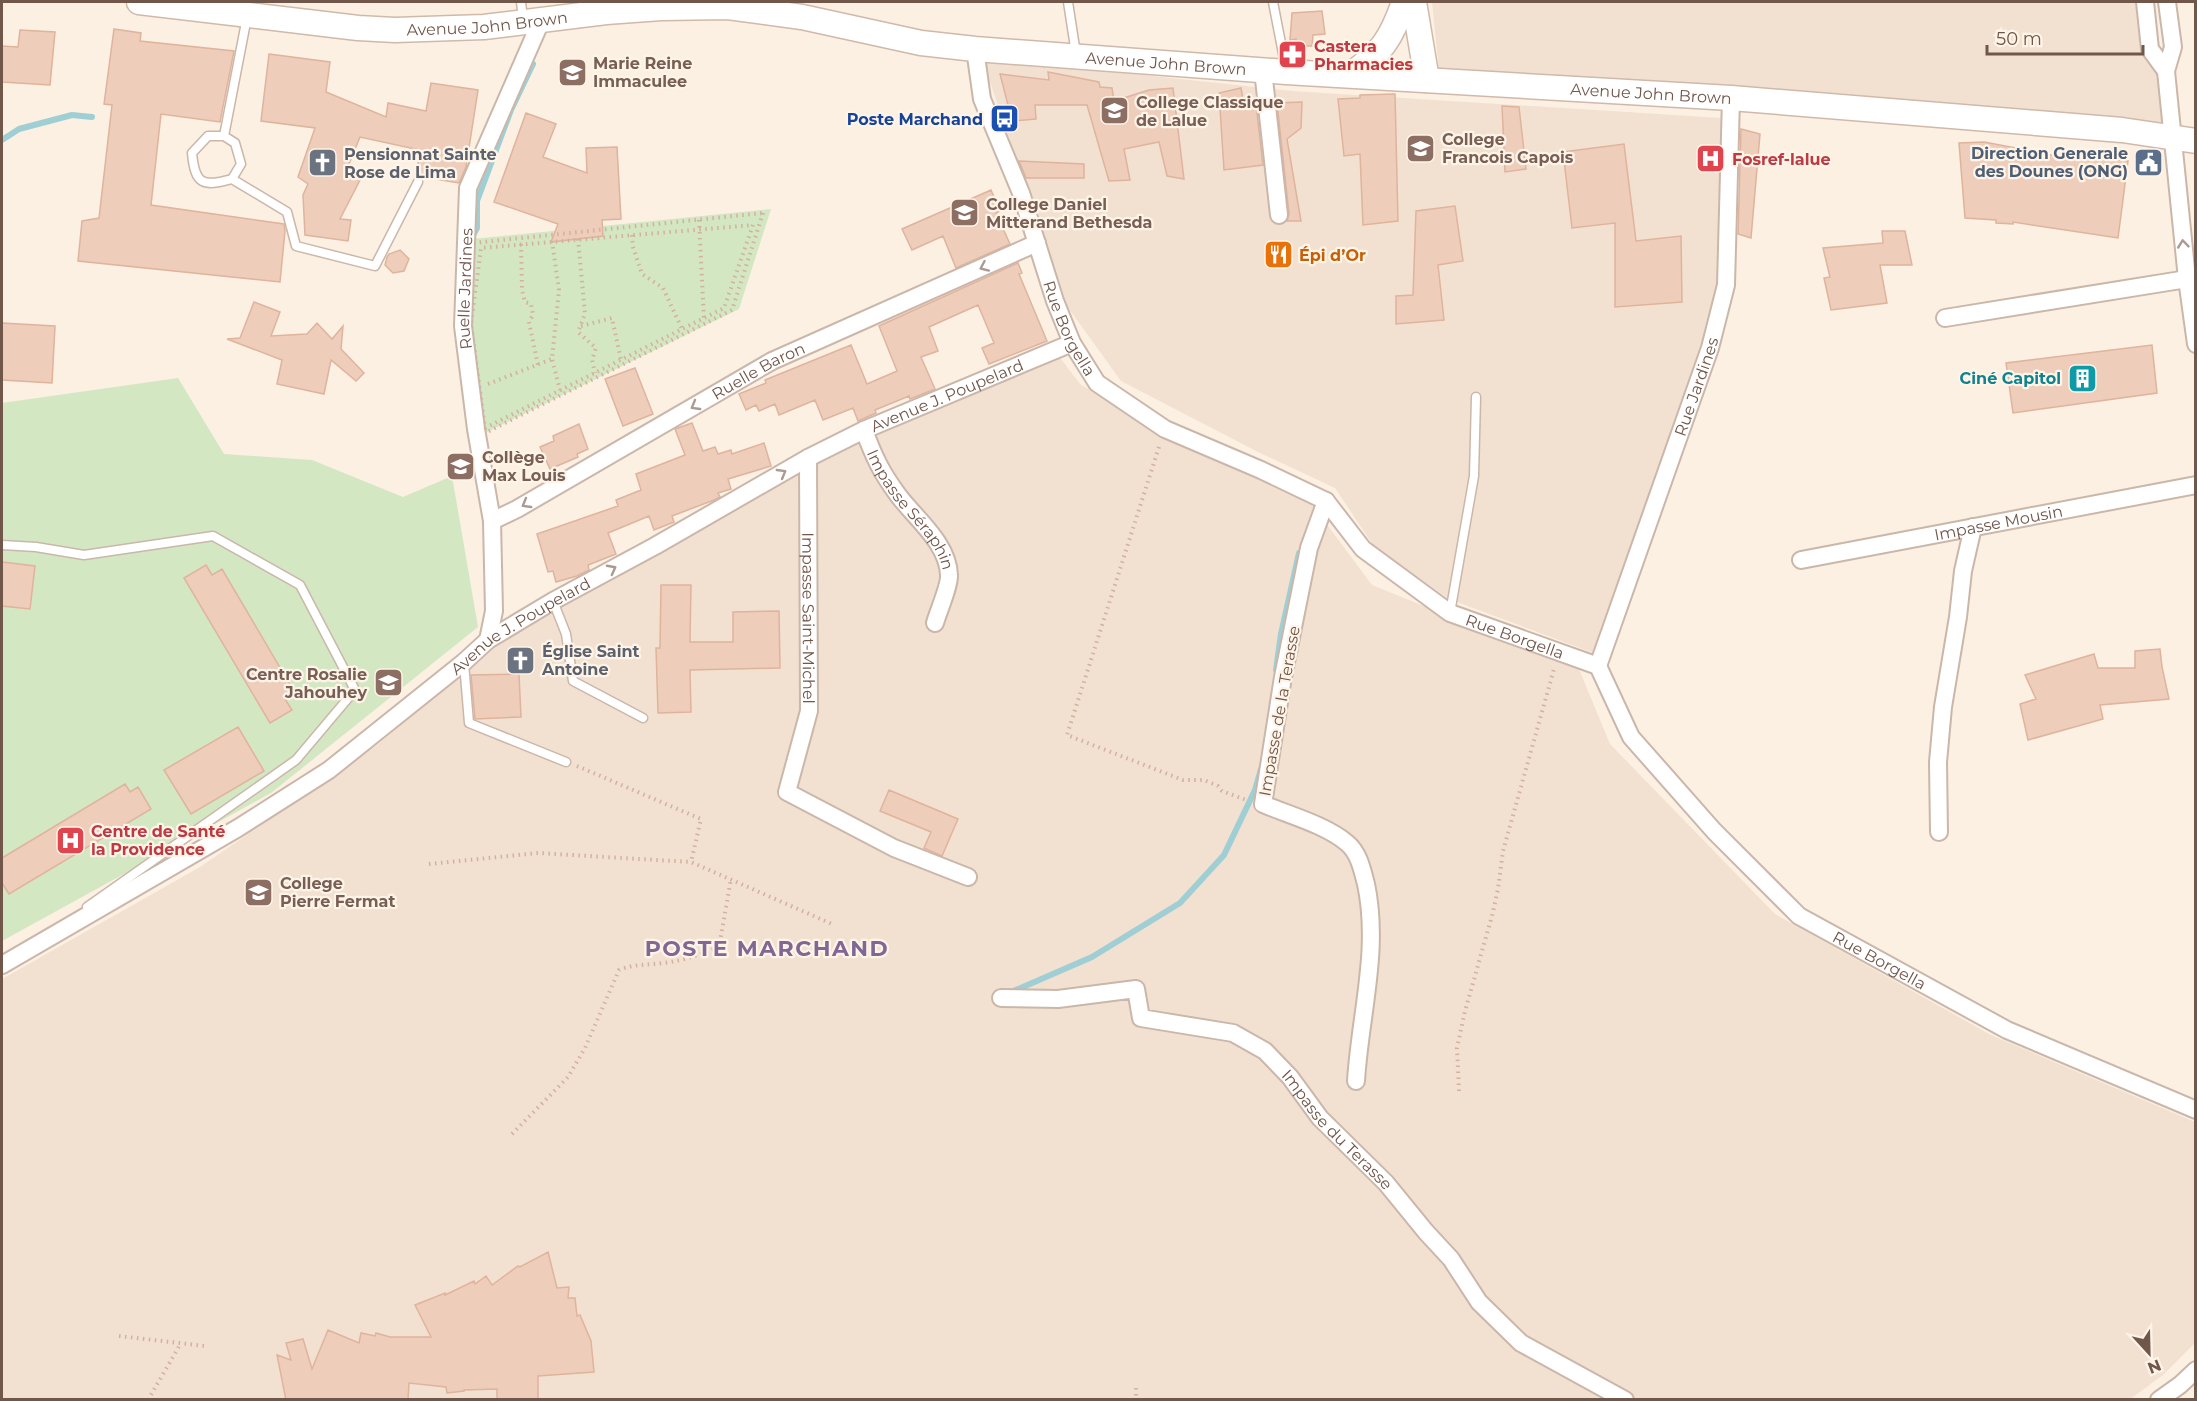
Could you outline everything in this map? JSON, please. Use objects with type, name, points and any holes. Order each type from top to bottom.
[{"type":"main road","name":"Avenue John Brown","points":[[139,2],[358,28],[395,30],[457,29],[528,15],[624,6],[700,6],[748,9],[802,17],[921,43],[975,49],[1275,71],[1731,98],[2110,129],[2196,141]]},
{"type":"main road","points":[[1349,75],[1381,50],[1398,19],[1404,2]]},
{"type":"main road","points":[[1414,2],[1427,80]]},
{"type":"street","points":[[2145,2],[2150,49],[2166,71]]},
{"type":"street","points":[[2168,2],[2173,47],[2166,71],[2171,136],[2196,344]]},
{"type":"street","name":"Ruelle Jardines","points":[[488,640],[494,610],[492,521],[476,429],[463,326],[468,188],[528,15]]},
{"type":"street","name":"Rue Borgella","points":[[975,49],[982,99],[1021,193],[1055,300],[1072,343],[1096,383],[1165,429],[1326,501],[1363,549],[1450,613],[1598,666],[1631,737],[1714,831],[1799,916],[2007,1030],[2196,1110]]},
{"type":"street","points":[[1275,71],[1279,215]]},
{"type":"street","name":"Rue Jardines","points":[[1598,666],[1710,348],[1726,285],[1731,98]]},
{"type":"street","name":"Ruelle Baron","points":[[492,521],[517,509],[772,361],[1037,243]]},
{"type":"street","points":[[1945,318],[2187,279]]},
{"type":"street","name":"Avenue J. Poupelard","points":[[2,965],[238,828],[329,770],[464,662],[488,640],[553,601],[655,546],[808,458],[864,430],[1072,343]]},
{"type":"street","name":"Impasse Séraphin","points":[[864,430],[875,462],[899,497],[928,528],[942,551],[950,575],[935,623]]},
{"type":"street","name":"Impasse Saint-Michel","points":[[808,458],[809,711],[787,792],[894,848],[968,878]]},
{"type":"street","name":"Impasse Mousin","points":[[1801,560],[2196,485]]},
{"type":"street","name":"Impasse de la Terasse","points":[[1326,501],[1309,548],[1283,677],[1263,804],[1321,828],[1348,843],[1361,862],[1369,900],[1372,946],[1356,1081]]},
{"type":"street","points":[[1939,832],[1938,762],[1943,707],[1963,571],[1973,527]]},
{"type":"street","name":"Impasse du Terasse","points":[[1000,998],[1058,999],[1136,989],[1141,1018],[1233,1034],[1264,1051],[1290,1077],[1320,1118],[1386,1183],[1451,1259],[1479,1302],[1521,1343],[1625,1400]]},
{"type":"street","points":[[2159,1400],[2196,1370]]},
{"type":"lane","points":[[1068,2],[1076,56]]},
{"type":"lane","points":[[1273,2],[1275,71]]},
{"type":"lane","points":[[224,136],[248,14]]},
{"type":"lane","points":[[208,136],[224,136],[235,143],[242,164],[232,179],[212,185],[199,178],[194,171],[192,153],[208,136]]},
{"type":"lane","points":[[232,179],[287,212],[296,246],[375,266],[418,182]]},
{"type":"lane","points":[[1450,613],[1474,476],[1476,397]]},
{"type":"lane","points":[[2,545],[36,547],[84,555],[213,536],[300,585],[355,690],[296,760],[22,953]]},
{"type":"lane","points":[[553,601],[566,634],[573,681],[644,718]]},
{"type":"lane","points":[[464,662],[469,723],[566,762]]},
{"type":"path","points":[[763,213],[732,310],[481,435],[467,325],[473,243],[699,220],[763,213]]},
{"type":"path","points":[[699,220],[704,319]]},
{"type":"path","points":[[753,225],[724,308],[485,428],[471,324],[481,248],[699,229],[753,225]]},
{"type":"path","points":[[632,235],[633,247],[642,274],[663,288],[682,329]]},
{"type":"path","points":[[578,239],[585,314],[578,332],[596,348],[592,360],[595,372]]},
{"type":"path","points":[[552,241],[559,290],[552,359],[560,390]]},
{"type":"path","points":[[521,244],[522,290],[525,302],[531,304],[533,315],[529,322],[538,365]]},
{"type":"path","points":[[581,326],[612,318],[621,360]]},
{"type":"path","points":[[480,387],[552,359]]},
{"type":"path","points":[[1165,429],[1067,735],[1183,780],[1204,780],[1218,786],[1222,791],[1244,799]]},
{"type":"path","points":[[1459,1091],[1457,1048],[1492,916],[1503,851],[1559,653]]},
{"type":"path","points":[[566,762],[701,819],[692,862]]},
{"type":"path","points":[[429,864],[499,855],[538,853],[692,862],[832,924]]},
{"type":"path","points":[[512,1134],[568,1077],[585,1048],[619,970],[634,965],[688,959],[719,947],[731,879]]},
{"type":"path","points":[[119,1336],[204,1346]]},
{"type":"path","points":[[148,1400],[181,1343]]},
{"type":"path","points":[[1136,1388],[1136,1400]]},
{"type":"shaded area","points":[[1432,2],[2149,2],[2163,129],[1440,81]]},
{"type":"shaded area","points":[[982,58],[1292,91],[1722,118],[1721,281],[1703,345],[1596,654],[1449,599],[1373,545],[1335,488],[1258,452],[1121,381],[1064,302]]},
{"type":"shaded area","points":[[1055,351],[1080,384],[1166,436],[1308,499],[1372,585],[1579,669],[1610,744],[1775,914],[1991,1035],[2195,1122],[2195,1343],[2163,1375],[2129,1400],[2,1399],[2,979],[200,867],[376,746],[530,617],[830,448]]},
{"type":"green space","points":[[771,209],[739,309],[481,435],[466,324],[472,239]]},
{"type":"green space","points":[[178,378],[224,454],[312,460],[403,497],[452,476],[478,627],[271,793],[2,941],[2,403]]},
{"type":"building","points":[[1322,11],[1325,34],[1313,35],[1312,46],[1297,46],[1296,39],[1290,40],[1292,13]]},
{"type":"building","points":[[114,29],[141,33],[140,41],[234,51],[220,122],[161,114],[151,205],[284,224],[280,282],[78,261],[82,221],[99,218],[112,105],[104,104]]},
{"type":"building","points":[[20,30],[55,32],[50,85],[2,82],[2,46],[18,47]]},
{"type":"building","points":[[269,54],[330,62],[326,92],[386,117],[388,103],[426,111],[431,83],[478,90],[466,167],[459,183],[416,176],[420,150],[360,137],[347,169],[361,178],[340,219],[351,220],[348,241],[305,235],[303,195],[308,184],[298,177],[315,128],[261,121]]},
{"type":"building","points":[[1048,72],[1099,82],[1100,87],[1112,88],[1114,101],[1149,90],[1173,88],[1184,179],[1167,176],[1159,142],[1124,149],[1130,180],[1109,181],[1087,105],[1035,105],[1036,119],[1012,121],[1000,74],[1049,80]]},
{"type":"building","points":[[1241,88],[1244,105],[1256,104],[1263,165],[1224,170],[1219,93]]},
{"type":"building","points":[[1395,94],[1398,221],[1363,225],[1360,154],[1344,156],[1338,99],[1360,98],[1360,95]]},
{"type":"building","points":[[1302,102],[1301,128],[1287,139],[1301,221],[1287,221],[1289,214],[1277,103]]},
{"type":"building","points":[[1502,106],[1519,107],[1526,169],[1505,172]]},
{"type":"building","points":[[526,113],[556,124],[543,157],[587,173],[586,148],[617,147],[621,219],[602,220],[603,236],[551,242],[558,224],[494,202]]},
{"type":"building","points":[[1741,129],[1760,134],[1751,238],[1738,234]]},
{"type":"building","points":[[1984,142],[2027,150],[2027,153],[2128,161],[2118,238],[2013,222],[2013,224],[1996,223],[1996,220],[1965,218],[1959,143]]},
{"type":"building","points":[[1624,144],[1636,241],[1681,236],[1682,302],[1615,307],[1615,223],[1572,228],[1563,152]]},
{"type":"building","points":[[1019,161],[1084,164],[1084,178],[1026,178]]},
{"type":"building","points":[[991,190],[1000,211],[996,213],[1010,244],[956,268],[943,236],[912,250],[902,229]]},
{"type":"building","points":[[1455,206],[1463,261],[1438,265],[1444,320],[1396,324],[1396,296],[1413,295],[1416,211]]},
{"type":"building","points":[[1882,231],[1905,231],[1912,265],[1880,265],[1887,303],[1831,310],[1824,278],[1830,277],[1823,248],[1883,243]]},
{"type":"building","points":[[400,250],[409,259],[404,271],[393,273],[385,265],[387,257]]},
{"type":"building","points":[[1018,263],[1022,273],[1019,274],[1047,341],[989,364],[982,348],[994,343],[978,305],[929,327],[938,351],[921,357],[935,389],[910,399],[909,396],[875,410],[876,413],[858,421],[853,408],[823,420],[815,400],[779,415],[775,404],[759,411],[756,405],[746,410],[739,394],[766,383],[765,380],[851,345],[867,384],[897,371],[879,326]]},
{"type":"building","points":[[254,302],[280,312],[271,336],[307,334],[317,323],[332,339],[343,326],[341,349],[364,373],[356,381],[331,360],[324,394],[277,384],[282,360],[227,339],[240,338]]},
{"type":"building","points":[[2,323],[55,326],[52,383],[2,380]]},
{"type":"building","name":"Ciné Capitol","points":[[2152,345],[2157,393],[2013,413],[2006,363]]},
{"type":"building","points":[[635,368],[653,414],[623,426],[605,379]]},
{"type":"building","points":[[692,423],[703,451],[715,447],[718,454],[731,450],[732,454],[764,443],[771,466],[728,479],[731,489],[718,493],[720,497],[714,500],[672,516],[674,522],[654,530],[649,516],[608,533],[616,554],[588,565],[589,570],[577,576],[556,582],[553,571],[548,572],[537,534],[618,506],[616,500],[641,490],[636,474],[685,455],[675,429]]},
{"type":"building","points":[[579,424],[588,449],[577,454],[578,457],[550,469],[540,447],[554,441],[553,436]]},
{"type":"building","points":[[2,562],[35,566],[30,609],[2,606]]},
{"type":"building","points":[[206,565],[212,575],[222,569],[295,693],[285,699],[292,710],[270,723],[184,578]]},
{"type":"building","points":[[661,585],[691,585],[690,642],[733,642],[733,612],[779,611],[780,668],[690,670],[691,712],[658,713],[656,648],[660,648]]},
{"type":"building","points":[[2160,649],[2169,699],[2100,705],[2103,719],[2028,740],[2020,704],[2036,699],[2025,675],[2094,654],[2098,668],[2135,668],[2135,651]]},
{"type":"building","points":[[519,674],[521,717],[475,719],[471,675]]},
{"type":"building","points":[[238,727],[264,771],[191,814],[164,770]]},
{"type":"building","points":[[125,784],[130,792],[138,787],[151,809],[9,894],[2,883],[2,858]]},
{"type":"building","points":[[889,790],[958,819],[942,856],[924,848],[931,832],[880,811]]},
{"type":"building","points":[[548,1252],[557,1288],[569,1287],[568,1298],[575,1298],[577,1316],[580,1315],[591,1341],[594,1372],[538,1376],[538,1400],[497,1400],[497,1389],[447,1393],[446,1387],[409,1383],[408,1400],[286,1400],[277,1355],[291,1360],[286,1343],[303,1339],[312,1369],[328,1330],[359,1343],[361,1333],[375,1336],[376,1333],[390,1337],[431,1337],[415,1305],[445,1293],[445,1295],[474,1281],[475,1284],[486,1276],[492,1285],[518,1266]]},
{"type":"waterway","points":[[471,239],[477,228],[477,201],[511,110],[533,64]]},
{"type":"waterway","points":[[2,140],[19,129],[72,115],[92,117]]},
{"type":"waterway","points":[[1276,670],[1281,634],[1299,553]]},
{"type":"waterway","points":[[1009,993],[1092,957],[1180,903],[1224,855],[1255,790],[1261,769]]},
{"type":"place","name":"Castera Pharmacies","points":[[1293,55]]},
{"type":"place","name":"Marie Reine Immaculee","points":[[572,72]]},
{"type":"place","name":"College Classique de Lalue","points":[[1115,111]]},
{"type":"place","name":"Poste Marchand","points":[[1004,119]]},
{"type":"place","name":"College Francois Capois","points":[[1421,148]]},
{"type":"place","name":"Fosref-lalue","points":[[1711,159]]},
{"type":"place","name":"Direction Generale des Dounes (ONG)","points":[[2149,162]]},
{"type":"place","name":"Pensionnat Sainte Rose de Lima","points":[[323,163]]},
{"type":"place","name":"College Daniel Mitterand Bethesda","points":[[965,213]]},
{"type":"place","name":"Épi d’Or","points":[[1278,255]]},
{"type":"place","name":"Ciné Capitol","points":[[2082,378]]},
{"type":"place","name":"Collège Max Louis","points":[[461,466]]},
{"type":"place","name":"Église Saint Antoine","points":[[521,660]]},
{"type":"place","name":"Centre Rosalie Jahouhey","points":[[388,683]]},
{"type":"place","name":"Centre de Santé la Providence","points":[[70,840]]},
{"type":"place","name":"College Pierre Fermat","points":[[259,892]]},
{"type":"district","name":"POSTE MARCHAND","points":[[767,948]]}]
